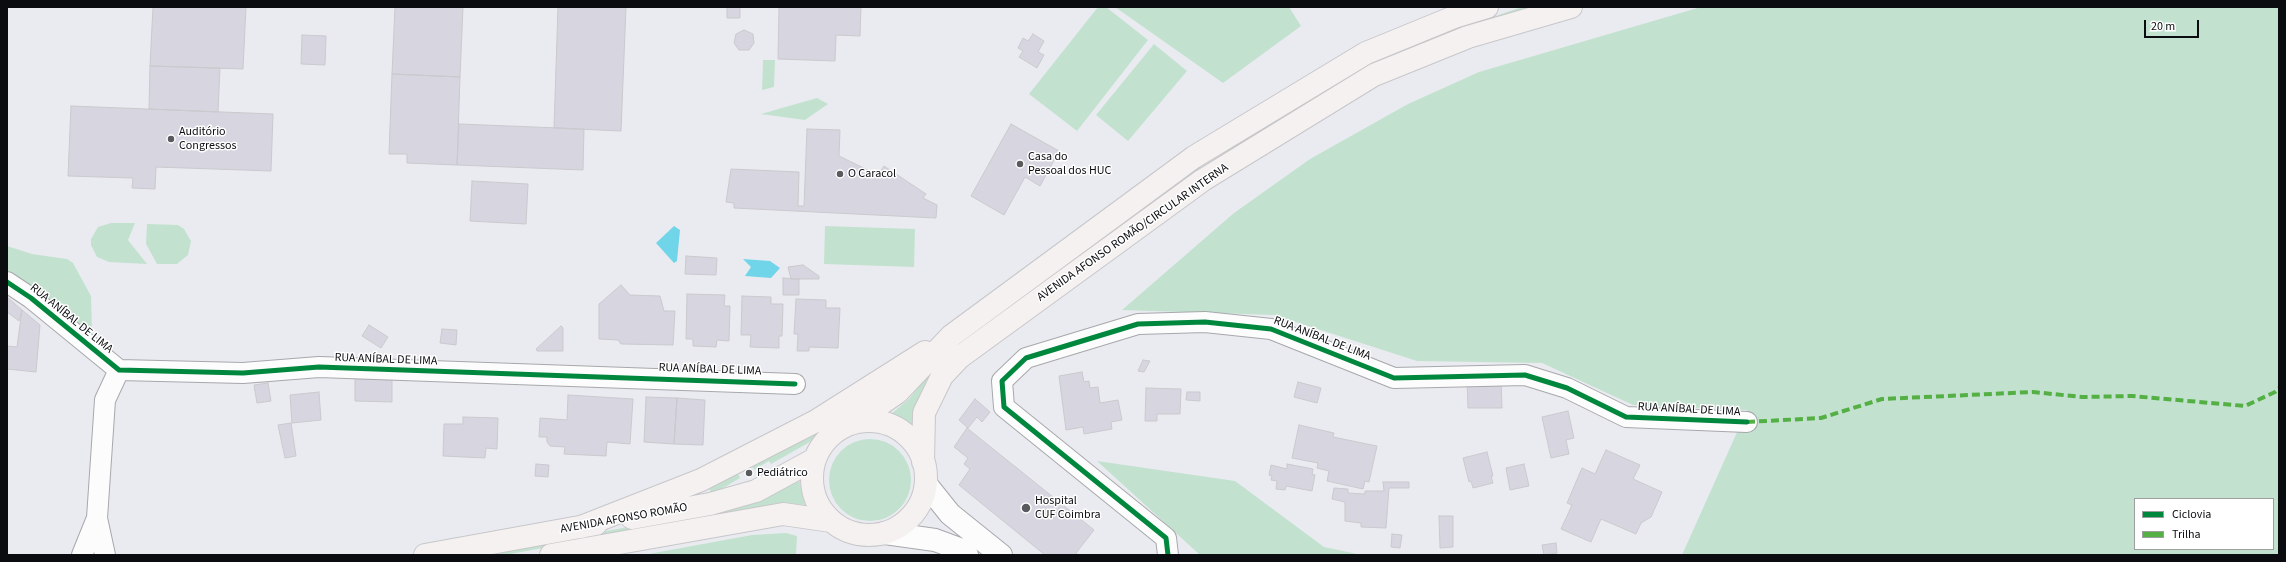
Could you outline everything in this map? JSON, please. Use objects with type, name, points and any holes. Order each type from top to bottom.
[{"type":"main road","name":"AVENIDA AFONSO ROMÃO/CIRCULAR INTERNA","points":[[853,423],[898,392],[951,336],[1194,157],[1366,53],[1454,17],[1487,7]]},
{"type":"main road","name":"AVENIDA AFONSO ROMÃO/CIRCULAR INTERNA","points":[[923,462],[924,413],[942,376],[960,357],[1203,180],[1374,76],[1468,37],[1571,7]]},
{"type":"main road","points":[[581,527],[701,480],[816,421],[951,336]]},
{"type":"main road","points":[[871,421],[888,425],[904,433],[916,446],[923,462],[926,484],[922,500],[913,514],[900,526],[885,533],[866,535],[848,531],[832,521],[822,511],[814,492],[812,472],[815,458],[824,443],[837,431],[853,423],[871,421]]},
{"type":"main road","name":"AVENIDA AFONSO ROMÃO","points":[[426,555],[710,504],[756,491],[815,458]]},
{"type":"main road","name":"AVENIDA AFONSO ROMÃO","points":[[551,555],[783,514],[832,521]]},
{"type":"street","name":"RUA ANÍBAL DE LIMA","points":[[7,282],[31,298],[119,370],[243,373],[319,367],[795,384]]},
{"type":"street","name":"RUA ANÍBAL DE LIMA","points":[[1168,555],[1166,538],[1004,407],[1002,380],[1026,358],[1138,324],[1205,322],[1271,329],[1394,378],[1525,375],[1567,388],[1626,417],[1746,422]]},
{"type":"street","points":[[82,555],[96,518],[105,400],[119,370]]},
{"type":"street","points":[[926,484],[950,514],[1001,555]]},
{"type":"street","points":[[96,518],[105,555]]},
{"type":"street","points":[[885,533],[935,540],[962,550],[967,555]]},
{"type":"green space","points":[[1098,7],[1106,7],[1148,40],[1077,131],[1029,94]]},
{"type":"green space","points":[[1115,7],[1289,7],[1301,26],[1223,83]]},
{"type":"green space","points":[[1522,7],[1546,7],[1382,65],[947,361],[913,425],[891,414],[910,398],[933,368],[948,353],[1073,259],[1191,175],[1285,113],[1385,57],[1425,40]]},
{"type":"green space","points":[[1701,7],[2279,7],[2279,555],[1682,555],[1747,410],[1633,405],[1542,363],[1417,361],[1274,315],[1122,310],[1234,213],[1310,159],[1408,104],[1479,72]]},
{"type":"green space","points":[[1154,44],[1187,71],[1128,141],[1096,115]]},
{"type":"green space","points":[[763,60],[775,60],[774,87],[762,90]]},
{"type":"green space","points":[[817,98],[828,104],[805,120],[761,114]]},
{"type":"green space","points":[[111,223],[135,223],[128,240],[147,264],[109,262],[97,257],[91,245],[91,239],[98,227]]},
{"type":"green space","points":[[147,224],[178,225],[184,229],[191,241],[188,255],[177,264],[157,264],[146,244]]},
{"type":"green space","points":[[825,226],[915,229],[914,267],[824,264]]},
{"type":"green space","points":[[7,246],[32,254],[67,259],[73,263],[91,296],[92,333],[7,270]]},
{"type":"green space","points":[[858,405],[865,407],[835,420],[824,428],[815,439],[771,464],[769,461],[754,470],[752,465],[738,473],[740,478],[711,494],[708,483]]},
{"type":"green space","points":[[870,439],[886,442],[899,451],[908,464],[911,480],[908,496],[899,509],[886,518],[870,521],[854,518],[841,509],[832,496],[829,480],[832,464],[841,451],[854,442]]},
{"type":"green space","points":[[1097,461],[1235,481],[1324,547],[1362,555],[1200,555]]},
{"type":"green space","points":[[799,479],[805,505],[783,504],[718,515],[717,510]]},
{"type":"green space","points":[[705,513],[706,518],[505,555],[474,555]]},
{"type":"green space","points":[[786,533],[797,536],[796,555],[643,555],[752,535]]},
{"type":"water","points":[[674,226],[680,230],[677,261],[674,263],[656,243]]},
{"type":"water","points":[[743,259],[770,261],[780,268],[771,278],[745,276],[751,267]]},
{"type":"building","points":[[153,7],[246,7],[243,69],[150,66]]},
{"type":"building","points":[[395,7],[463,7],[460,77],[392,74]]},
{"type":"building","points":[[558,7],[626,7],[621,131],[554,128]]},
{"type":"building","points":[[727,7],[740,7],[740,18],[727,18]]},
{"type":"building","points":[[779,7],[861,7],[860,36],[836,35],[835,61],[778,59]]},
{"type":"building","points":[[744,30],[753,34],[754,43],[749,50],[739,50],[734,43],[736,34]]},
{"type":"building","points":[[1033,34],[1044,41],[1038,52],[1044,55],[1037,68],[1019,57],[1023,51],[1018,48],[1023,38],[1028,41]]},
{"type":"building","points":[[302,35],[326,36],[325,65],[301,64]]},
{"type":"building","points":[[150,66],[220,68],[218,112],[149,109]]},
{"type":"building","points":[[392,74],[460,77],[457,165],[407,163],[407,154],[389,154]]},
{"type":"building","name":"Auditório Congressos","points":[[71,106],[273,114],[271,171],[156,167],[155,189],[132,188],[133,178],[68,176]]},
{"type":"building","points":[[459,124],[584,129],[583,170],[457,165]]},
{"type":"building","name":"Casa do Pessoal dos HUC","points":[[1011,124],[1059,151],[1040,186],[1025,177],[1004,215],[971,196]]},
{"type":"building","name":"O Caracol","points":[[807,129],[840,130],[839,156],[878,175],[884,166],[926,194],[923,198],[937,205],[936,218],[734,208],[734,203],[726,202],[731,169],[799,172],[798,206],[804,206]]},
{"type":"building","points":[[472,181],[528,184],[526,224],[470,221]]},
{"type":"building","points":[[686,256],[717,258],[716,275],[685,274]]},
{"type":"building","points":[[803,265],[819,276],[819,279],[791,279],[788,267]]},
{"type":"building","points":[[783,278],[799,279],[799,295],[783,295]]},
{"type":"building","points":[[621,285],[630,295],[660,296],[664,311],[675,311],[673,345],[621,344],[618,340],[599,339],[599,304]]},
{"type":"building","points":[[687,294],[725,295],[724,306],[730,306],[729,341],[717,340],[716,347],[693,346],[693,339],[686,339]]},
{"type":"building","points":[[742,296],[771,297],[771,304],[783,304],[782,336],[779,336],[779,348],[750,347],[751,335],[741,335]]},
{"type":"building","points":[[7,297],[22,310],[19,321],[7,312]]},
{"type":"building","points":[[796,299],[826,300],[826,308],[840,308],[838,348],[809,347],[809,351],[797,351],[798,334],[794,334]]},
{"type":"building","points":[[22,310],[40,325],[36,372],[7,369],[7,346],[17,347]]},
{"type":"building","points":[[369,325],[388,337],[381,348],[362,336]]},
{"type":"building","points":[[561,326],[563,328],[563,351],[537,351],[536,349]]},
{"type":"building","points":[[442,329],[457,330],[456,345],[440,343]]},
{"type":"building","points":[[1143,360],[1150,361],[1144,372],[1138,371]]},
{"type":"building","points":[[1082,372],[1084,382],[1089,381],[1090,388],[1098,387],[1100,403],[1118,400],[1122,420],[1111,422],[1112,429],[1084,434],[1083,427],[1066,430],[1059,376]]},
{"type":"building","points":[[355,377],[392,377],[392,402],[355,401]]},
{"type":"building","points":[[1467,380],[1501,380],[1502,408],[1468,408]]},
{"type":"building","points":[[1298,382],[1321,388],[1317,403],[1294,397]]},
{"type":"building","points":[[268,383],[271,401],[257,403],[254,385]]},
{"type":"building","points":[[1146,388],[1181,389],[1180,414],[1157,414],[1157,421],[1145,421]]},
{"type":"building","points":[[319,392],[321,420],[292,423],[290,395]]},
{"type":"building","points":[[1187,392],[1200,392],[1200,401],[1186,400]]},
{"type":"building","points":[[568,395],[633,399],[630,444],[607,442],[606,456],[564,454],[565,447],[550,446],[547,442],[547,437],[539,437],[540,418],[567,420]]},
{"type":"building","points":[[646,397],[677,398],[674,444],[644,442]]},
{"type":"building","points":[[677,398],[705,400],[703,445],[674,444]]},
{"type":"building","points":[[975,399],[990,412],[982,422],[977,417],[968,428],[959,420]]},
{"type":"building","points":[[1568,411],[1574,438],[1566,440],[1569,454],[1551,458],[1542,417]]},
{"type":"building","points":[[463,417],[498,418],[497,449],[486,448],[485,458],[443,456],[444,424],[463,424]]},
{"type":"building","points":[[291,423],[296,456],[285,458],[278,425]]},
{"type":"building","points":[[1299,425],[1334,433],[1333,437],[1377,446],[1369,482],[1365,481],[1363,489],[1327,481],[1329,471],[1317,468],[1318,463],[1292,458]]},
{"type":"building","name":"Hospital CUF Coimbra","points":[[967,428],[1094,530],[1076,553],[1078,555],[1045,555],[959,485],[970,469],[964,464],[968,458],[954,447]]},
{"type":"building","points":[[1606,450],[1640,465],[1633,479],[1662,492],[1651,517],[1641,523],[1636,534],[1601,519],[1591,542],[1561,529],[1572,505],[1567,503],[1582,468],[1595,474]]},
{"type":"building","points":[[1487,452],[1493,476],[1491,476],[1493,483],[1473,488],[1471,481],[1469,482],[1463,458]]},
{"type":"building","points":[[536,464],[549,465],[548,477],[535,476]]},
{"type":"building","points":[[1287,464],[1313,469],[1312,474],[1315,475],[1312,491],[1286,486],[1285,490],[1276,489],[1277,481],[1271,480],[1272,476],[1269,475],[1271,465],[1287,469]]},
{"type":"building","points":[[1524,464],[1529,486],[1510,490],[1506,468]]},
{"type":"building","points":[[1383,482],[1409,482],[1409,488],[1389,488],[1386,528],[1361,527],[1361,523],[1345,521],[1345,502],[1332,499],[1334,488],[1348,489],[1348,493],[1365,494],[1365,491],[1384,491]]},
{"type":"building","points":[[1439,516],[1453,516],[1453,547],[1440,548]]},
{"type":"building","points":[[1392,534],[1402,535],[1400,548],[1391,547]]},
{"type":"building","points":[[1556,543],[1557,553],[1544,555],[1542,545]]},
{"type":"marked path","points":[[1747,422],[1821,418],[1882,399],[2033,392],[2082,397],[2132,396],[2245,406],[2275,392],[2279,388]]},
{"type":"cycle path","points":[[7,282],[31,298],[119,370],[243,373],[319,367],[795,384]]},
{"type":"cycle path","points":[[1168,555],[1166,538],[1004,407],[1002,381],[1026,358],[1138,324],[1205,322],[1271,329],[1394,378],[1525,375],[1567,388],[1626,417],[1747,422]]},
{"type":"place","name":"Auditório Congressos","points":[[171,139]]},
{"type":"place","name":"Casa do Pessoal dos HUC","points":[[1020,164]]},
{"type":"place","name":"O Caracol","points":[[840,174]]},
{"type":"place","name":"Pediátrico","points":[[749,473]]},
{"type":"place","name":"Hospital CUF Coimbra","points":[[1026,508]]}]
